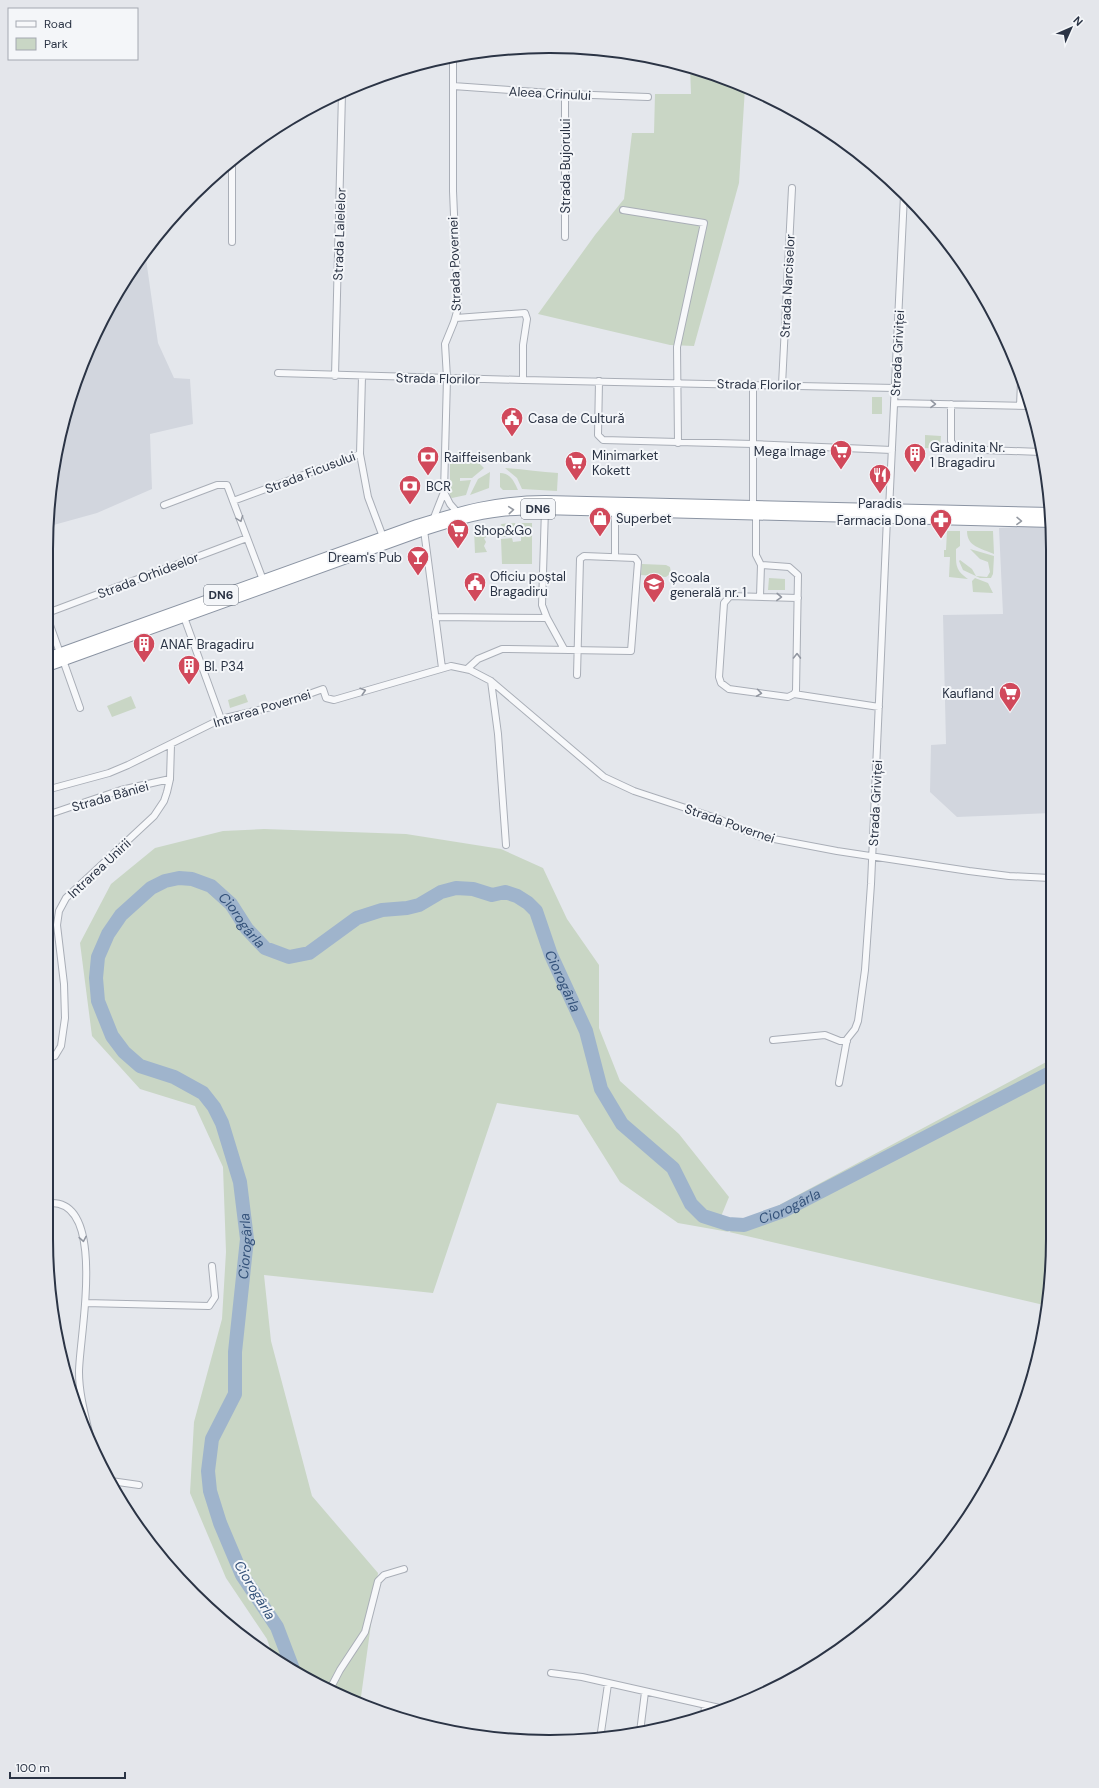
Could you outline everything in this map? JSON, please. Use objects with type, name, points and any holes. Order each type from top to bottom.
[{"type":"highway","name":"DN6","points":[[53,663],[62,657],[263,580],[457,512],[518,501],[754,511]]},
{"type":"highway","name":"DN6","points":[[53,657],[62,657],[184,617],[424,530],[478,514],[514,510],[545,509],[888,514],[1045,514]]},
{"type":"highway","name":"DN6","points":[[888,514],[1045,522]]},
{"type":"street","name":"Strada Povernei","points":[[444,492],[447,378],[445,344],[456,318],[458,308],[453,222],[453,63]]},
{"type":"street","name":"Aleea Crinului","points":[[453,86],[565,94],[648,97]]},
{"type":"street","name":"Strada Bujorului","points":[[565,94],[565,238]]},
{"type":"street","name":"Strada Lalelelor","points":[[335,376],[342,99]]},
{"type":"street","points":[[232,168],[232,242]]},
{"type":"street","name":"Strada Narciselor","points":[[782,385],[792,188]]},
{"type":"street","name":"Strada Griviței","points":[[839,1083],[847,1041],[856,1027],[861,1007],[868,924],[904,201]]},
{"type":"street","points":[[623,210],[704,223],[677,347],[678,443]]},
{"type":"street","points":[[456,318],[525,314],[527,319],[523,345],[523,380]]},
{"type":"street","name":"Strada Florilor","points":[[278,373],[335,376],[677,382],[895,388]]},
{"type":"street","name":"Strada Ficusului","points":[[233,501],[360,454],[362,376]]},
{"type":"street","points":[[599,381],[598,432],[601,439],[892,450]]},
{"type":"street","points":[[752,384],[754,511],[756,555],[761,564],[760,596]]},
{"type":"street","points":[[1020,390],[1020,406]]},
{"type":"street","points":[[894,403],[1025,406]]},
{"type":"street","points":[[951,404],[951,441],[956,449],[1036,452]]},
{"type":"street","points":[[360,454],[368,497],[383,537]]},
{"type":"street","points":[[164,505],[224,484],[228,486],[263,580]]},
{"type":"street","points":[[444,492],[450,504],[457,512]]},
{"type":"street","points":[[433,520],[444,492]]},
{"type":"street","points":[[545,509],[542,605],[547,618],[564,649]]},
{"type":"street","points":[[615,510],[615,556]]},
{"type":"street","points":[[424,530],[435,617],[439,669]]},
{"type":"street","name":"Strada Orhideelor","points":[[53,611],[247,538]]},
{"type":"street","points":[[467,669],[478,659],[499,649],[564,649],[578,650],[632,652],[638,562],[634,558],[615,556],[584,556],[580,559],[578,650],[577,675]]},
{"type":"street","points":[[761,564],[793,569],[798,575],[797,662],[796,691],[794,694]]},
{"type":"street","points":[[798,598],[730,596],[725,600],[720,677],[724,685],[729,688],[788,697],[794,694],[879,707]]},
{"type":"street","points":[[184,617],[221,719]]},
{"type":"street","points":[[435,617],[547,618]]},
{"type":"street","points":[[53,633],[80,708]]},
{"type":"street","name":"Strada Povernei","points":[[451,666],[467,669],[491,681],[596,771],[623,786],[716,818],[758,836],[872,856],[994,874],[1046,878]]},
{"type":"street","name":"Intrarea Povernei","points":[[53,788],[115,771],[171,745],[221,719],[274,706],[323,689],[326,698],[334,700],[451,666]]},
{"type":"street","points":[[491,681],[498,734],[506,845]]},
{"type":"street","name":"Intrarea Unirii","points":[[53,1056],[59,1051],[65,1018],[64,984],[57,925],[60,907],[66,898],[154,816],[164,801],[170,779],[171,745]]},
{"type":"street","name":"Strada Băniei","points":[[53,813],[121,790],[170,779]]},
{"type":"street","points":[[773,1040],[825,1035],[840,1041],[847,1041]]},
{"type":"street","points":[[53,1203],[66,1205],[78,1218],[86,1264],[85,1303],[79,1354],[79,1375],[87,1419]]},
{"type":"street","points":[[85,1303],[209,1306],[215,1297],[212,1266]]},
{"type":"street","points":[[118,1483],[139,1485]]},
{"type":"street","points":[[332,1685],[340,1670],[365,1632],[378,1581],[384,1575],[404,1569]]},
{"type":"street","points":[[551,1673],[582,1677],[714,1707]]},
{"type":"street","points":[[601,1732],[608,1684]]},
{"type":"street","points":[[641,1726],[645,1692]]},
{"type":"street","points":[[705,1710],[706,1706]]},
{"type":"shaded area","points":[[146,261],[158,343],[174,378],[190,379],[193,424],[150,434],[152,489],[97,513],[54,525],[57,485],[63,453],[79,390],[91,359],[104,330],[120,301]]},
{"type":"shaded area","points":[[1045,525],[1046,813],[957,817],[930,792],[931,745],[946,744],[943,615],[1003,614],[999,528]]},
{"type":"green space","points":[[690,74],[709,79],[745,93],[739,183],[694,346],[670,345],[538,314],[595,235],[624,199],[632,133],[654,133],[655,94],[691,94]]},
{"type":"green space","points":[[872,397],[882,397],[882,414],[872,414]]},
{"type":"green space","points":[[925,435],[941,436],[940,449],[925,448]]},
{"type":"green space","points":[[458,452],[470,454],[484,468],[472,478],[460,478],[460,481],[471,480],[466,495],[452,498],[450,497],[450,458]]},
{"type":"green space","points":[[505,468],[558,473],[557,491],[522,489],[517,478]]},
{"type":"green space","points":[[490,472],[489,488],[470,495],[478,479]]},
{"type":"green space","points":[[500,473],[509,476],[518,490],[503,490],[500,487]]},
{"type":"green space","points":[[515,523],[516,532],[512,533],[512,536],[501,537],[504,534],[501,524]]},
{"type":"green space","points":[[517,523],[532,523],[532,564],[502,564],[501,539],[512,538],[513,542],[521,541],[521,532],[517,532]]},
{"type":"green space","points":[[487,526],[487,529],[484,530],[487,537],[484,538],[486,542],[484,546],[487,552],[475,553],[474,529]]},
{"type":"green space","points":[[947,531],[960,531],[960,546],[956,549],[956,563],[958,570],[968,579],[949,577],[950,557],[944,557]]},
{"type":"green space","points":[[967,531],[993,531],[994,554],[972,544],[969,540]]},
{"type":"green space","points":[[970,549],[994,556],[993,574],[991,578],[980,578],[963,570],[959,561],[960,560],[972,569],[976,576],[987,577],[990,572],[988,562],[980,559]]},
{"type":"green space","points":[[642,564],[666,565],[670,567],[671,573],[666,577],[641,575]]},
{"type":"green space","points":[[769,578],[785,579],[785,590],[768,590]]},
{"type":"green space","points":[[975,578],[988,583],[993,593],[973,592],[972,581]]},
{"type":"green space","points":[[245,694],[248,702],[230,708],[228,700]]},
{"type":"green space","points":[[131,696],[136,708],[112,717],[107,706]]},
{"type":"green space","points":[[264,829],[406,834],[501,849],[543,868],[567,919],[599,965],[599,1028],[620,1081],[679,1134],[729,1197],[720,1219],[729,1232],[678,1223],[620,1182],[578,1115],[497,1103],[433,1293],[264,1275],[271,1341],[312,1496],[378,1573],[361,1698],[330,1684],[270,1648],[267,1639],[226,1578],[190,1493],[194,1422],[222,1319],[226,1252],[223,1167],[195,1106],[140,1089],[92,1036],[80,943],[111,884],[155,848],[223,831]]},
{"type":"green space","points":[[1046,1062],[1046,1238],[1042,1305],[729,1232]]},
{"type":"waterway","name":"Ciorogârla","points":[[290,1661],[277,1627],[242,1575],[220,1523],[210,1491],[208,1471],[212,1439],[235,1394],[235,1352],[247,1239],[240,1182],[222,1123],[214,1107],[203,1093],[174,1077],[140,1066],[124,1052],[112,1036],[98,1001],[96,978],[98,957],[108,934],[121,915],[151,888],[165,881],[179,878],[192,879],[211,886],[231,904],[247,929],[265,948],[289,957],[309,953],[357,918],[382,910],[407,908],[419,905],[441,892],[456,888],[473,889],[492,895],[505,892],[517,896],[528,903],[536,911],[551,955],[586,1031],[601,1089],[622,1124],[673,1168],[691,1204],[703,1216],[728,1224],[744,1225],[783,1211],[1046,1075]]},
{"type":"place","name":"Casa de Cultură","points":[[512,438]]},
{"type":"place","name":"Mega Image","points":[[841,470]]},
{"type":"place","name":"Gradinita Nr. 1 Bragadiru","points":[[915,474]]},
{"type":"place","name":"Raiffeisenbank","points":[[428,476]]},
{"type":"place","name":"Minimarket Kokett","points":[[576,482]]},
{"type":"place","name":"Paradis","points":[[880,494]]},
{"type":"place","name":"BCR","points":[[410,506]]},
{"type":"place","name":"Superbet","points":[[600,538]]},
{"type":"place","name":"Farmacia Dona","points":[[941,540]]},
{"type":"place","name":"Shop&Go","points":[[458,550]]},
{"type":"place","name":"Dream's Pub","points":[[418,576]]},
{"type":"place","name":"Oficiu poștal Bragadiru","points":[[475,602]]},
{"type":"place","name":"Școala generală nr. 1","points":[[654,604]]},
{"type":"place","name":"ANAF Bragadiru","points":[[144,664]]},
{"type":"place","name":"Bl. P34","points":[[189,686]]},
{"type":"place","name":"Kaufland","points":[[1010,712]]}]
